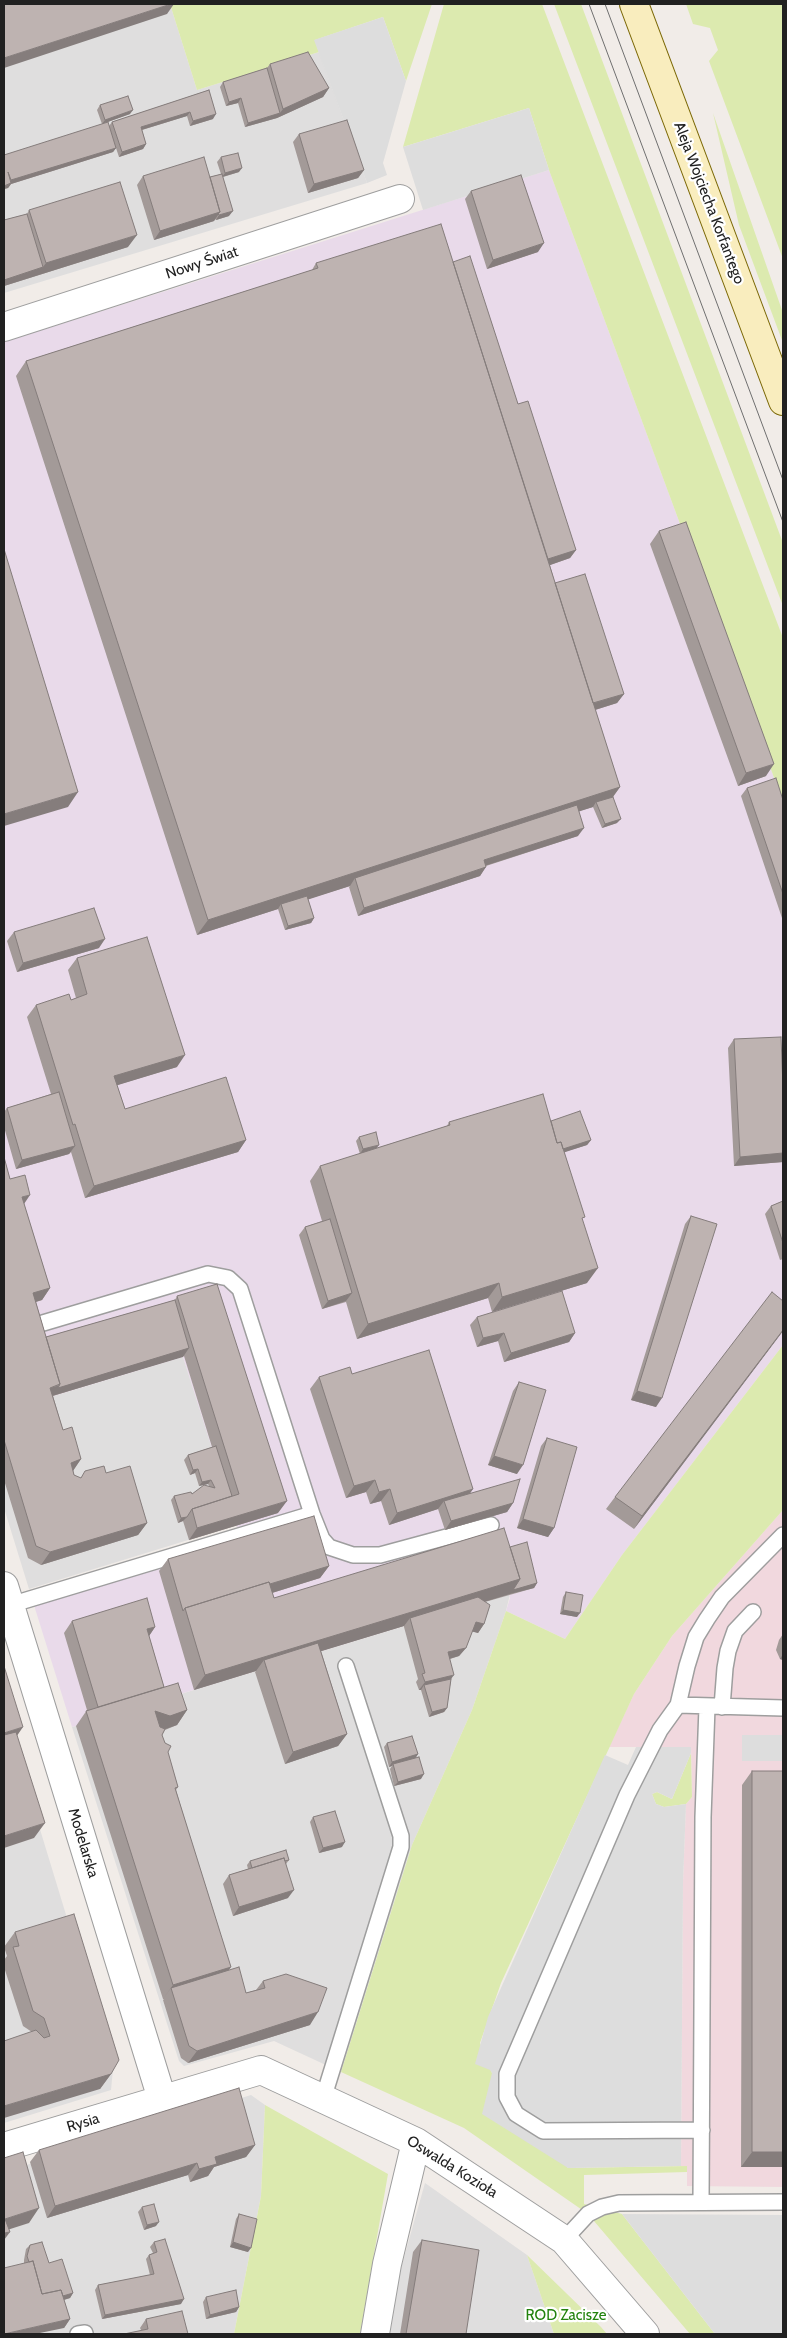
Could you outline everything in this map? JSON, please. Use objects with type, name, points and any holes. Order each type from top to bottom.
[{"type":"main road","name":"Aleja Wojciecha Korfantego","points":[[634,4],[783,401]]},
{"type":"street","name":"Nowy Świat","points":[[4,327],[400,199]]},
{"type":"street","name":"Modelarska","points":[[7,1596],[162,2099]]},
{"type":"street","name":"Oswalda Kozioła","points":[[162,2099],[261,2070],[416,2142],[564,2240],[645,2334]]},
{"type":"street","name":"Rysia","points":[[4,2147],[162,2099]]},
{"type":"street","points":[[375,2334],[387,2264],[416,2142]]},
{"type":"lane","points":[[43,1323],[208,1274],[219,1275],[235,1282],[240,1289],[322,1540],[340,1552],[353,1556],[380,1556],[491,1525]]},
{"type":"lane","points":[[7,1596],[312,1514]]},
{"type":"lane","points":[[702,2130],[543,2131],[516,2114],[507,2097],[507,2074],[627,1795],[660,1730],[678,1705],[696,1637],[722,1597],[783,1535]]},
{"type":"lane","points":[[722,1707],[728,1651],[735,1631],[753,1612]]},
{"type":"lane","points":[[324,2099],[401,1846],[401,1836],[346,1666]]},
{"type":"lane","points":[[678,1705],[783,1708]]},
{"type":"lane","points":[[701,2202],[703,1817],[707,1707]]},
{"type":"lane","points":[[564,2240],[588,2214],[602,2207],[640,2202],[783,2202]]},
{"type":"shaded area","points":[[4,4],[170,4],[197,90],[319,52],[367,183],[4,293]]},
{"type":"shaded area","points":[[383,17],[406,81],[383,163],[387,175],[367,183],[314,40]]},
{"type":"shaded area","points":[[529,108],[549,170],[423,210],[403,147]]},
{"type":"shaded area","points":[[549,170],[783,802],[783,1345],[622,1555],[565,1639],[506,1611],[510,1598],[509,1594],[72,1727],[33,1602],[241,1540],[183,1357],[4,1411],[4,342]]},
{"type":"shaded area","points":[[183,1357],[237,1525],[29,1589],[4,1508],[4,1411]]},
{"type":"shaded area","points":[[783,1510],[783,2187],[687,2186],[687,2166],[681,2166],[683,1882],[686,1804],[692,1797],[691,1747],[609,1747],[634,1694],[672,1636]]},
{"type":"shaded area","points":[[510,1594],[472,1710],[412,1845],[341,2072],[274,2041],[184,2066],[179,2061],[72,1727]]},
{"type":"shaded area","points":[[742,1735],[783,1735],[783,1761],[742,1761]]},
{"type":"shaded area","points":[[14,1744],[113,2069],[111,2090],[4,2123],[4,1747]]},
{"type":"shaded area","points":[[636,1747],[691,1747],[691,1753],[672,1799],[657,1792],[652,1794],[656,1804],[664,1807],[686,1804],[683,1882],[681,2166],[568,2168],[482,2114],[492,2073],[490,2070],[475,2064],[488,2017],[605,1755],[628,1765]]},
{"type":"shaded area","points":[[251,2095],[265,2105],[261,2196],[234,2334],[4,2334],[4,2172]]},
{"type":"shaded area","points":[[425,2183],[527,2255],[554,2334],[390,2334],[401,2268]]},
{"type":"shaded area","points":[[622,2214],[783,2215],[783,2334],[715,2334]]},
{"type":"green space","points":[[170,4],[432,4],[406,81],[383,17],[315,40],[319,52],[197,90]]},
{"type":"green space","points":[[444,4],[542,4],[783,638],[783,802],[549,170],[529,108],[403,147]]},
{"type":"green space","points":[[554,4],[581,4],[783,543],[783,606]]},
{"type":"green space","points":[[686,4],[783,4],[783,259],[709,61],[718,50],[710,28],[693,24]]},
{"type":"green space","points":[[713,113],[783,313],[783,343],[739,225]]},
{"type":"green space","points":[[783,1345],[783,1510],[672,1636],[634,1694],[501,1983],[480,2043],[492,2073],[568,2168],[687,2166],[687,2172],[584,2175],[584,2204],[622,2214],[715,2334],[690,2334],[588,2214],[464,2128],[341,2072],[412,1845],[472,1710],[506,1611],[565,1639],[622,1555]]},
{"type":"green space","points":[[691,1753],[692,1797],[686,1804],[664,1807],[656,1804],[652,1794],[657,1792],[672,1799]]},
{"type":"green space","points":[[265,2105],[388,2174],[360,2334],[234,2334],[261,2196]]},
{"type":"green space","name":"ROD Zacisze","points":[[527,2255],[601,2327],[607,2334],[554,2334]]},
{"type":"building","points":[[4,4],[171,4],[4,58]]},
{"type":"building","points":[[308,52],[329,88],[283,109],[270,64]]},
{"type":"building","points":[[267,68],[280,113],[248,123],[241,98],[229,102],[223,82]]},
{"type":"building","points":[[209,90],[216,114],[193,121],[190,112],[141,127],[146,144],[122,152],[112,122]]},
{"type":"building","points":[[128,96],[133,110],[105,120],[100,105]]},
{"type":"building","points":[[347,120],[364,170],[314,184],[299,134]]},
{"type":"building","points":[[108,122],[116,148],[11,180],[8,172],[11,183],[4,186],[4,155]]},
{"type":"building","points":[[238,153],[242,168],[225,173],[221,157]]},
{"type":"building","points":[[204,157],[220,212],[160,231],[143,176]]},
{"type":"building","points":[[222,174],[233,211],[219,215],[220,212],[210,177]]},
{"type":"building","points":[[521,175],[544,243],[493,260],[471,191]]},
{"type":"building","points":[[120,182],[137,235],[46,263],[29,210]]},
{"type":"building","points":[[27,214],[43,267],[4,280],[4,220]]},
{"type":"building","points":[[441,224],[620,787],[208,920],[26,361],[318,268],[316,263]]},
{"type":"building","points":[[470,256],[518,404],[528,401],[576,550],[548,559],[453,262]]},
{"type":"building","points":[[686,522],[774,764],[746,773],[659,531]]},
{"type":"building","points":[[4,549],[78,792],[4,814]]},
{"type":"building","points":[[585,574],[624,694],[593,703],[555,583]]},
{"type":"building","points":[[776,778],[783,800],[783,894],[747,788]]},
{"type":"building","points":[[613,797],[621,819],[605,824],[596,802]]},
{"type":"building","points":[[577,805],[584,828],[484,860],[486,867],[364,908],[355,878]]},
{"type":"building","points":[[307,896],[314,918],[288,926],[281,904]]},
{"type":"building","points":[[94,908],[105,939],[23,963],[14,932]]},
{"type":"building","points":[[147,937],[185,1055],[114,1076],[125,1109],[226,1077],[246,1140],[94,1186],[36,1005],[69,994],[71,1000],[87,994],[77,958]]},
{"type":"building","points":[[781,1037],[783,1153],[740,1157],[734,1039]]},
{"type":"building","points":[[59,1092],[75,1146],[22,1160],[7,1108]]},
{"type":"building","points":[[543,1094],[557,1143],[561,1142],[585,1217],[582,1218],[598,1268],[502,1297],[499,1283],[368,1324],[320,1166],[450,1125],[449,1122]]},
{"type":"building","points":[[580,1111],[591,1140],[563,1149],[561,1142],[557,1143],[551,1121]]},
{"type":"building","points":[[376,1132],[379,1145],[363,1149],[359,1137]]},
{"type":"building","points":[[4,1157],[10,1179],[25,1175],[30,1195],[22,1197],[50,1288],[33,1293],[60,1384],[50,1388],[63,1430],[72,1427],[81,1459],[71,1463],[74,1475],[81,1478],[85,1471],[104,1466],[106,1473],[130,1466],[147,1523],[50,1552],[36,1546],[4,1440]]},
{"type":"building","points":[[783,1201],[783,1243],[771,1206]]},
{"type":"building","points":[[691,1216],[717,1224],[662,1398],[637,1391]]},
{"type":"building","points":[[330,1219],[352,1293],[328,1301],[305,1227]]},
{"type":"building","points":[[217,1284],[287,1501],[197,1528],[192,1509],[239,1494],[177,1296]]},
{"type":"building","points":[[562,1291],[575,1333],[511,1353],[504,1333],[483,1338],[477,1317]]},
{"type":"building","points":[[772,1292],[783,1301],[783,1330],[642,1516],[615,1497]]},
{"type":"building","points":[[175,1300],[189,1348],[58,1388],[60,1384],[46,1337]]},
{"type":"building","points":[[429,1350],[473,1489],[397,1513],[390,1489],[379,1492],[375,1480],[354,1486],[319,1377],[350,1367],[352,1374]]},
{"type":"building","points":[[519,1382],[546,1390],[523,1465],[494,1456]]},
{"type":"building","points":[[547,1438],[577,1447],[554,1528],[523,1519]]},
{"type":"building","points":[[216,1446],[232,1496],[192,1509],[187,1517],[181,1518],[174,1496],[191,1492],[192,1494],[204,1485],[215,1488],[211,1480],[202,1482],[198,1469],[193,1470],[188,1455]]},
{"type":"building","points":[[520,1479],[513,1503],[451,1521],[444,1501]]},
{"type":"building","points":[[314,1516],[329,1566],[270,1584],[269,1582],[185,1608],[183,1611],[168,1559]]},
{"type":"building","points":[[504,1528],[520,1579],[205,1675],[185,1608],[269,1582],[274,1598]]},
{"type":"building","points":[[527,1542],[537,1583],[513,1590],[520,1579],[510,1547]]},
{"type":"building","points":[[566,1592],[583,1595],[580,1613],[563,1610]]},
{"type":"building","points":[[478,1597],[490,1605],[484,1624],[476,1622],[466,1648],[448,1652],[454,1675],[425,1682],[422,1674],[425,1673],[410,1618]]},
{"type":"building","points":[[147,1598],[155,1627],[147,1629],[164,1687],[98,1707],[72,1621]]},
{"type":"building","points":[[318,1643],[347,1734],[293,1752],[264,1660]]},
{"type":"building","points":[[4,1666],[23,1727],[4,1733]]},
{"type":"building","points":[[451,1679],[447,1708],[432,1712],[424,1685]]},
{"type":"building","points":[[178,1683],[187,1710],[170,1716],[155,1711],[160,1727],[165,1729],[162,1735],[165,1743],[171,1746],[168,1752],[178,1787],[175,1788],[231,1967],[173,1985],[86,1711]]},
{"type":"building","points":[[16,1732],[45,1823],[4,1836],[4,1735]]},
{"type":"building","points":[[412,1736],[418,1754],[392,1762],[387,1743]]},
{"type":"building","points":[[419,1757],[424,1774],[398,1782],[393,1764]]},
{"type":"building","points":[[752,1771],[783,1771],[783,2152],[752,2152]]},
{"type":"building","points":[[335,1811],[345,1842],[323,1848],[313,1817]]},
{"type":"building","points":[[286,1850],[289,1860],[285,1861],[284,1858],[252,1868],[250,1861]]},
{"type":"building","points":[[284,1858],[294,1890],[239,1907],[229,1875]]},
{"type":"building","points":[[74,1914],[119,2060],[111,2074],[4,2106],[4,2041],[36,2030],[44,2038],[50,2036],[44,2018],[33,2011],[13,1947],[19,1946],[15,1932]]},
{"type":"building","points":[[239,1967],[246,1993],[265,1988],[263,1981],[286,1974],[327,1988],[318,2012],[197,2051],[189,2046],[171,1988]]},
{"type":"building","points":[[239,2088],[255,2145],[215,2157],[217,2164],[199,2169],[197,2163],[55,2206],[39,2150]]},
{"type":"building","points":[[23,2152],[39,2208],[5,2219],[10,2232],[4,2233],[4,2158]]},
{"type":"building","points":[[154,2204],[159,2222],[147,2225],[142,2207]]},
{"type":"building","points":[[239,2214],[257,2219],[251,2248],[233,2242]]},
{"type":"building","points":[[165,2239],[184,2299],[105,2315],[98,2285],[154,2274],[149,2255],[157,2252],[154,2242]]},
{"type":"building","points":[[422,2240],[479,2250],[466,2334],[406,2334]]},
{"type":"building","points":[[42,2242],[49,2263],[62,2259],[73,2293],[63,2296],[61,2290],[42,2294],[33,2261],[29,2262],[27,2256],[30,2245]]},
{"type":"building","points":[[33,2261],[42,2294],[61,2290],[70,2319],[4,2334],[4,2268]]},
{"type":"building","points":[[236,2290],[239,2307],[210,2315],[206,2297]]},
{"type":"building","points":[[182,2311],[188,2334],[124,2334],[148,2329],[146,2319]]},
{"type":"tram line","points":[[589,4],[783,522]]},
{"type":"tram line","points":[[605,4],[783,480]]}]
